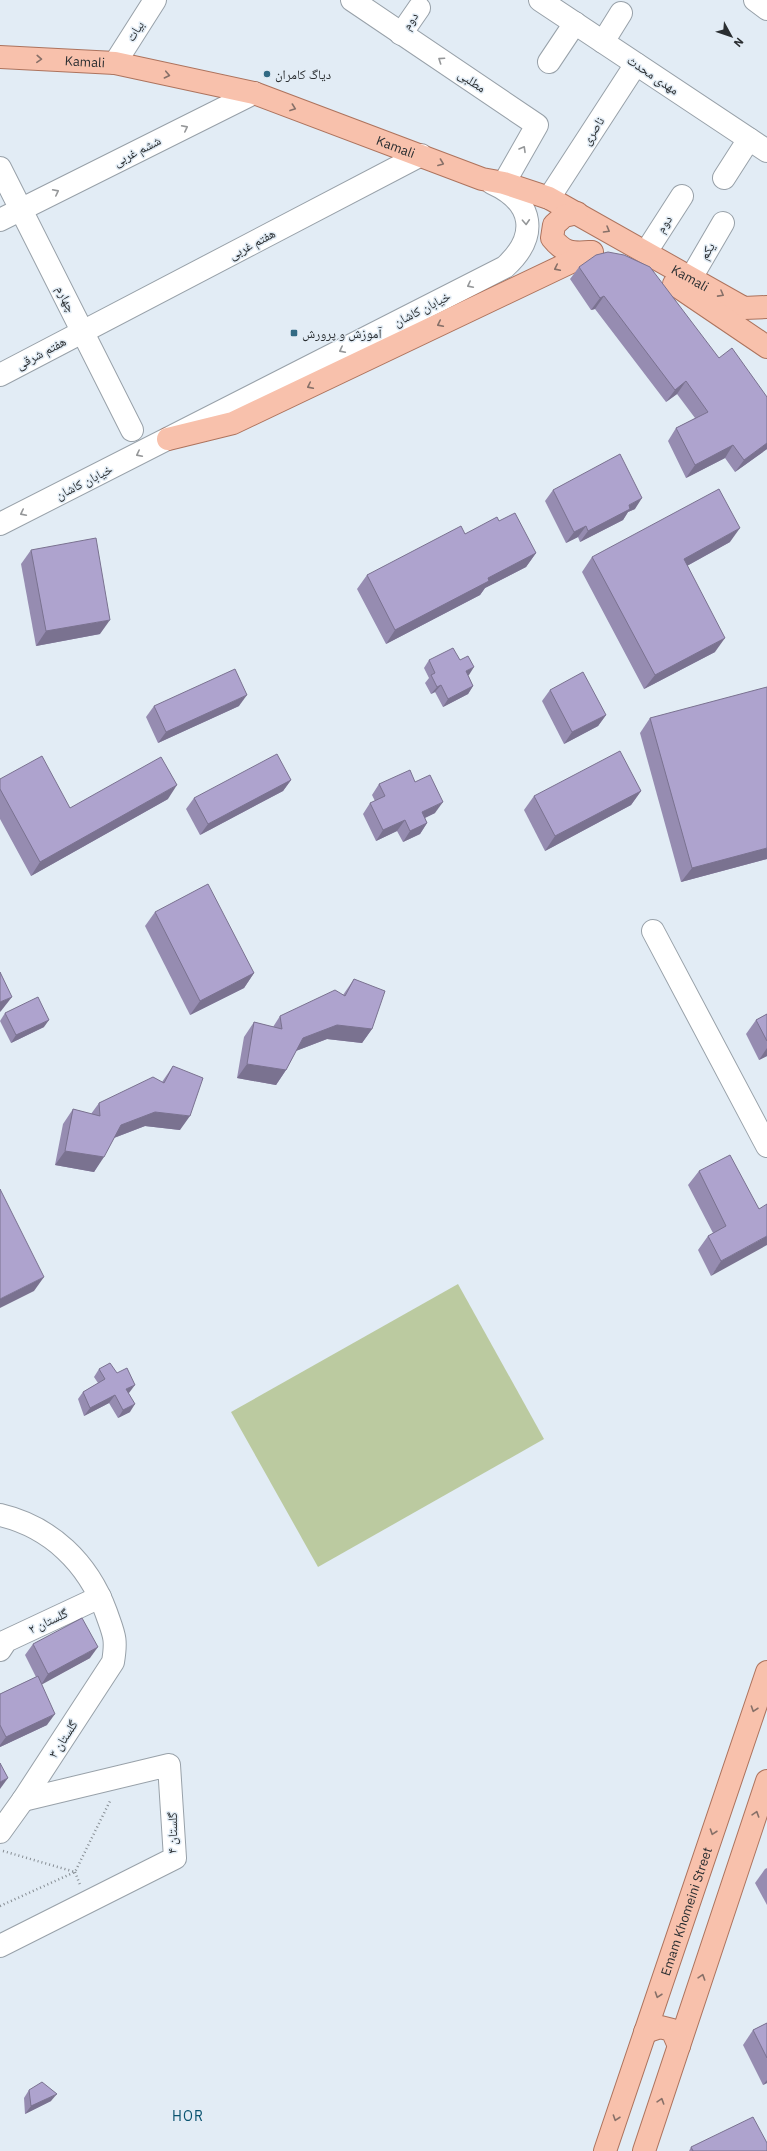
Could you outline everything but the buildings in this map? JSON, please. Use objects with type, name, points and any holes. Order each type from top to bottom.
[{"type":"main road","name":"Kamali","points":[[0,57],[115,63],[254,93],[482,179],[504,183],[549,198],[744,308],[767,307]]},
{"type":"main road","name":"Kamali","points":[[577,213],[564,216],[554,225],[552,238],[561,248],[572,253],[603,251],[616,254],[636,263],[695,297],[767,347]]},
{"type":"main road","name":"خیابان کاشان","points":[[168,439],[233,423],[592,252]]},
{"type":"main road","name":"Emam Khomeini Street","points":[[605,2151],[767,1672]]},
{"type":"main road","points":[[644,2151],[767,1780]]},
{"type":"main road","points":[[645,2032],[660,2027],[672,2030],[679,2046]]},
{"type":"street","name":"بیات","points":[[115,63],[155,0]]},
{"type":"street","name":"مهدی محدث","points":[[540,0],[758,145]]},
{"type":"street","points":[[755,0],[767,8]]},
{"type":"street","name":"مطلبی","points":[[355,1],[537,126],[504,183]]},
{"type":"street","name":"دوم","points":[[401,34],[419,8]]},
{"type":"street","points":[[603,42],[621,13]]},
{"type":"street","points":[[549,62],[575,23]]},
{"type":"street","name":"ناصری","points":[[549,198],[636,64]]},
{"type":"street","name":"ششم غربی","points":[[0,220],[254,93]]},
{"type":"street","points":[[724,178],[758,145]]},
{"type":"street","name":"هفتم غربی","points":[[83,332],[421,155]]},
{"type":"street","name":"چهارم","points":[[0,168],[132,430]]},
{"type":"street","name":"خیابان کاشان","points":[[0,524],[505,267],[513,260],[523,243],[527,219],[523,207],[517,198],[505,190],[482,179]]},
{"type":"street","name":"دوم","points":[[646,252],[682,196]]},
{"type":"street","name":"یکم","points":[[691,278],[723,223]]},
{"type":"street","name":"هفتم شرقی","points":[[0,375],[83,332]]},
{"type":"street","points":[[654,931],[767,1146]]},
{"type":"street","points":[[0,1515],[28,1523],[52,1537],[76,1560],[87,1574],[100,1597]]},
{"type":"street","name":"گلستان ۳","points":[[0,1832],[24,1800],[113,1662],[116,1642],[100,1597]]},
{"type":"street","name":"گلستان ۲","points":[[0,1650],[6,1641],[100,1597]]},
{"type":"street","name":"گلستان ۴","points":[[0,1946],[174,1858],[169,1765],[24,1800]]},
{"type":"path","points":[[0,1906],[75,1872],[122,1776]]},
{"type":"path","points":[[0,1851],[75,1872]]},
{"type":"green space","points":[[458,1284],[544,1439],[318,1567],[231,1412]]},
{"type":"place","name":"دیاگ کامران","points":[[267,74]]},
{"type":"place","name":"آموزش و پرورش","points":[[294,333]]},
{"type":"district","name":"HOR","points":[[188,2116]]}]
